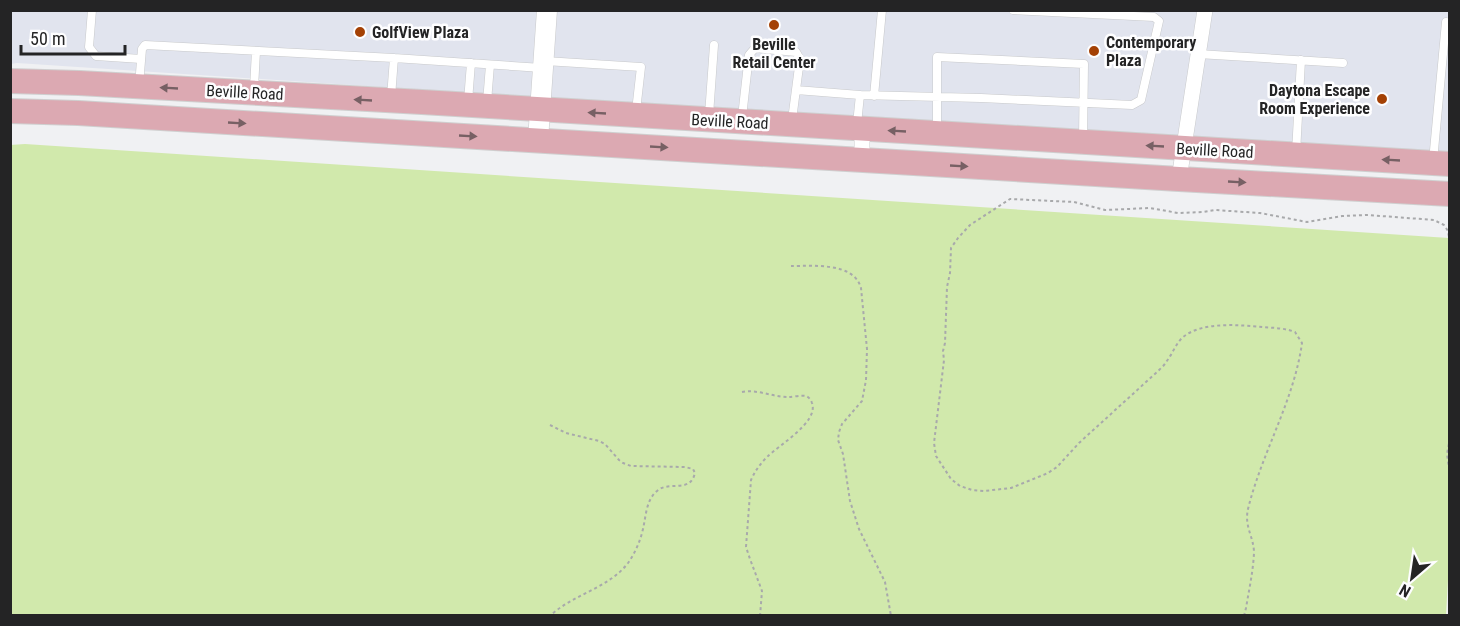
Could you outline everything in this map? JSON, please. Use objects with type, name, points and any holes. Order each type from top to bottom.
[{"type":"main road","name":"Beville Road","points":[[10,81],[78,98],[538,140],[1449,194]]},
{"type":"main road","name":"Beville Road","points":[[10,111],[138,86],[1441,163]]},
{"type":"street","points":[[538,140],[547,10]]},
{"type":"street","points":[[1179,179],[1205,10]]},
{"type":"street","points":[[859,129],[862,160]]},
{"type":"lane","points":[[92,10],[89,47],[96,56],[141,59]]},
{"type":"lane","points":[[874,96],[882,10]]},
{"type":"lane","points":[[796,90],[874,96],[1132,105],[1141,100],[1159,21],[1154,16],[1013,10]]},
{"type":"lane","points":[[1441,163],[1446,22]]},
{"type":"lane","points":[[138,86],[142,48],[145,45],[489,64],[641,67],[636,116]]},
{"type":"lane","points":[[709,120],[714,45]]},
{"type":"lane","points":[[742,122],[749,54],[755,48],[795,52],[800,59],[792,125]]},
{"type":"lane","points":[[254,93],[256,51]]},
{"type":"lane","points":[[1198,54],[1344,63]]},
{"type":"lane","points":[[937,133],[937,57],[1084,64],[1083,142]]},
{"type":"lane","points":[[391,101],[394,58]]},
{"type":"lane","points":[[1296,154],[1300,60]]},
{"type":"lane","points":[[471,63],[477,106]]},
{"type":"lane","points":[[477,106],[489,64]]},
{"type":"lane","points":[[859,129],[860,95]]},
{"type":"path","points":[[1244,615],[1254,552],[1246,522],[1247,511],[1300,355],[1302,343],[1295,332],[1232,325],[1218,325],[1193,331],[1183,337],[1166,363],[1157,372],[1079,443],[1057,467],[1011,488],[972,490],[960,486],[951,479],[936,456],[934,443],[944,360],[946,287],[950,273],[951,248],[970,225],[1010,199],[1074,202],[1105,210],[1150,208],[1178,213],[1203,213],[1215,210],[1260,213],[1307,222],[1342,216],[1368,215],[1434,220],[1444,225],[1448,231],[1449,243]]},
{"type":"path","points":[[792,266],[841,269],[859,280],[867,350],[865,387],[862,400],[842,424],[838,440],[843,454],[850,501],[860,529],[885,582],[891,615]]},
{"type":"path","points":[[742,392],[757,391],[785,397],[806,396],[811,399],[813,405],[812,414],[800,431],[766,458],[755,470],[751,480],[746,547],[762,591],[760,615]]},
{"type":"path","points":[[550,425],[566,433],[605,444],[623,463],[631,466],[685,467],[693,469],[695,473],[694,478],[686,484],[661,487],[655,492],[648,507],[638,546],[621,571],[611,579],[561,606],[551,615]]},
{"type":"path","points":[[1449,438],[1447,454],[1449,475]]},
{"type":"shaded area","points":[[11,11],[540,11],[534,97],[11,64]]},
{"type":"shaded area","points":[[554,11],[1198,11],[1178,139],[548,98]]},
{"type":"shaded area","points":[[1212,11],[1449,11],[1449,156],[1192,140]]},
{"type":"green space","points":[[25,144],[1449,238],[1450,544],[1446,615],[11,615],[10,145]]},
{"type":"place","name":"Beville Retail Center","points":[[774,25]]},
{"type":"place","name":"GolfView Plaza","points":[[360,32]]},
{"type":"place","name":"Contemporary Plaza","points":[[1094,51]]},
{"type":"place","name":"Daytona Escape Room Experience","points":[[1382,99]]}]
